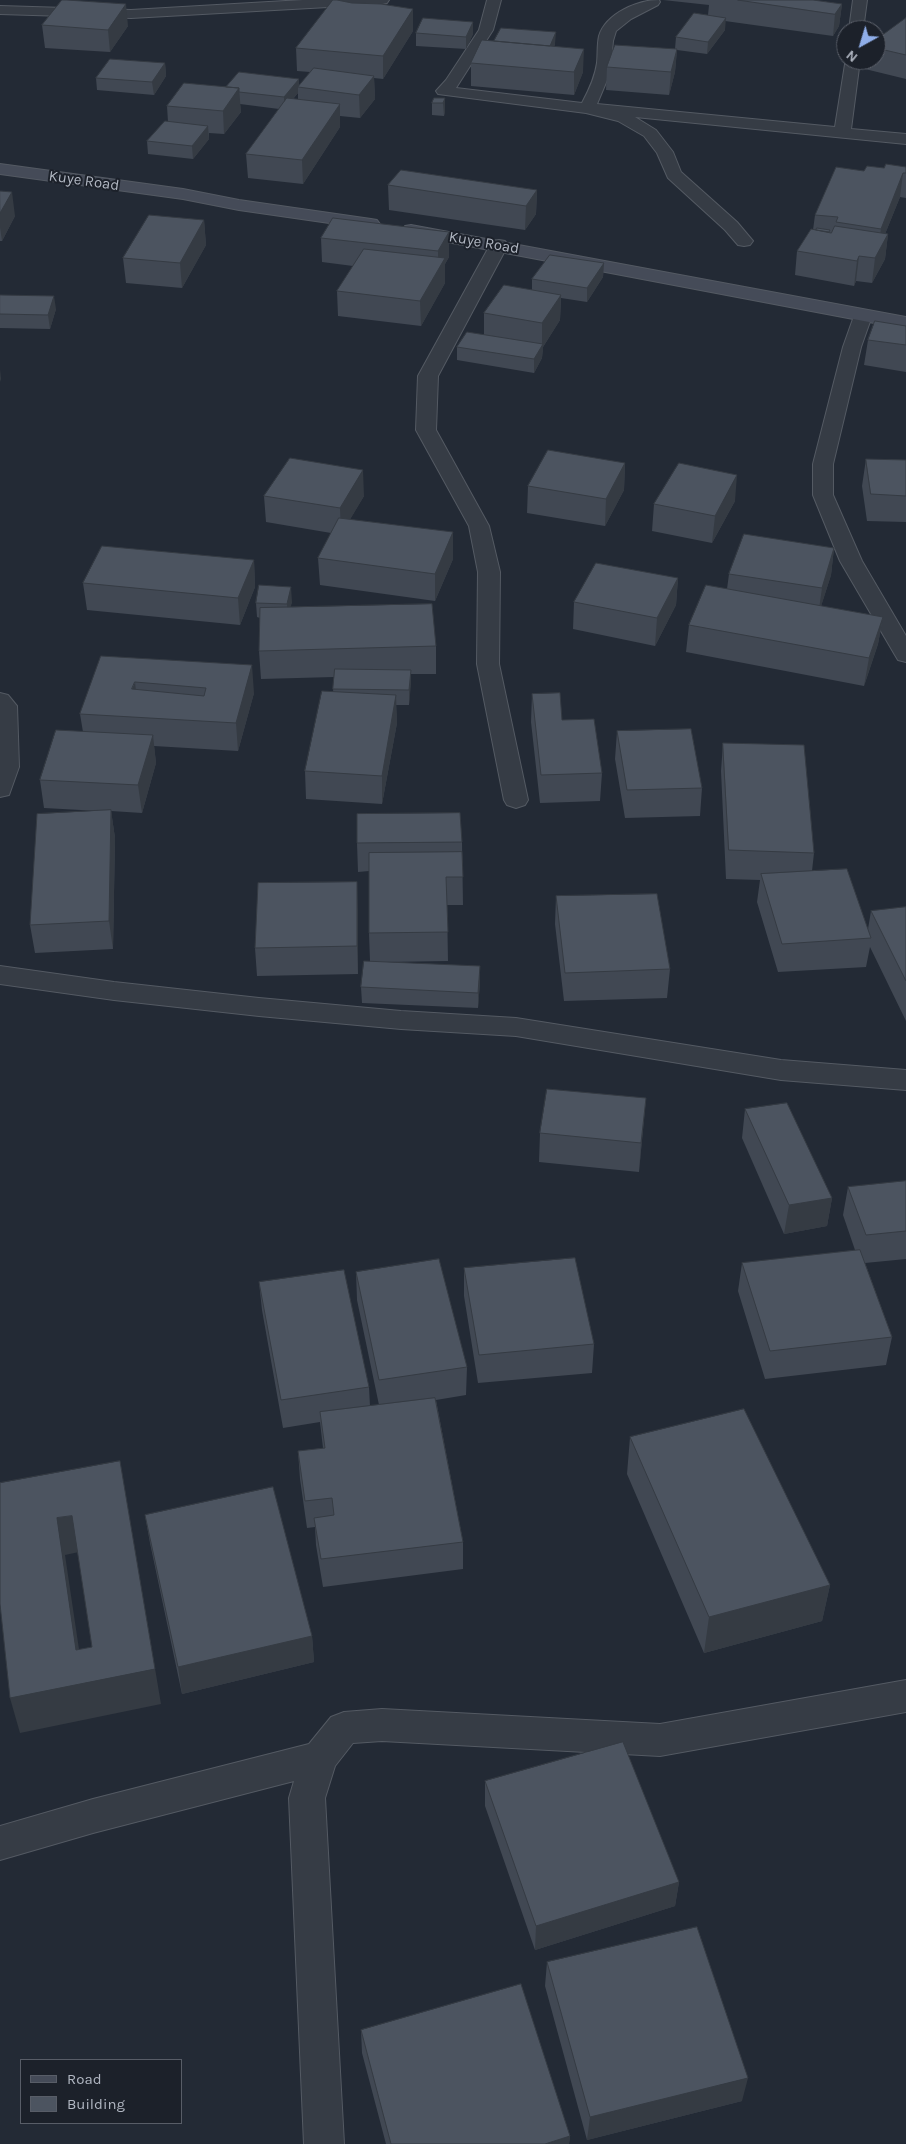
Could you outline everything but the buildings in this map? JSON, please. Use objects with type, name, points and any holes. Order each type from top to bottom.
[{"type":"street","points":[[131,14],[139,0]]},
{"type":"street","points":[[0,10],[131,14],[382,0]]},
{"type":"street","points":[[494,0],[486,30],[452,83],[444,91],[587,108],[906,139]]},
{"type":"street","points":[[857,20],[860,0]]},
{"type":"street","points":[[587,108],[600,84],[605,66],[605,41],[611,28],[619,19],[653,2]]},
{"type":"street","points":[[842,132],[851,70]]},
{"type":"street","points":[[587,108],[624,118],[650,133],[665,152],[674,174],[731,226],[744,241]]},
{"type":"street","name":"Kuye Road","points":[[0,169],[183,194],[239,206],[499,245],[906,323]]},
{"type":"street","points":[[499,245],[428,376],[426,430],[479,526],[489,572],[488,664],[516,800]]},
{"type":"street","points":[[863,316],[852,346],[826,446],[822,464],[823,495],[851,561],[906,655]]},
{"type":"street","points":[[0,700],[5,706],[7,767],[0,790]]},
{"type":"street","points":[[0,975],[114,991],[258,1007],[401,1020],[516,1027],[781,1070],[906,1080]]},
{"type":"street","points":[[324,2144],[307,1798],[320,1758],[344,1728],[382,1725],[660,1740],[906,1696]]},
{"type":"street","points":[[0,1843],[93,1816],[320,1758]]}]
